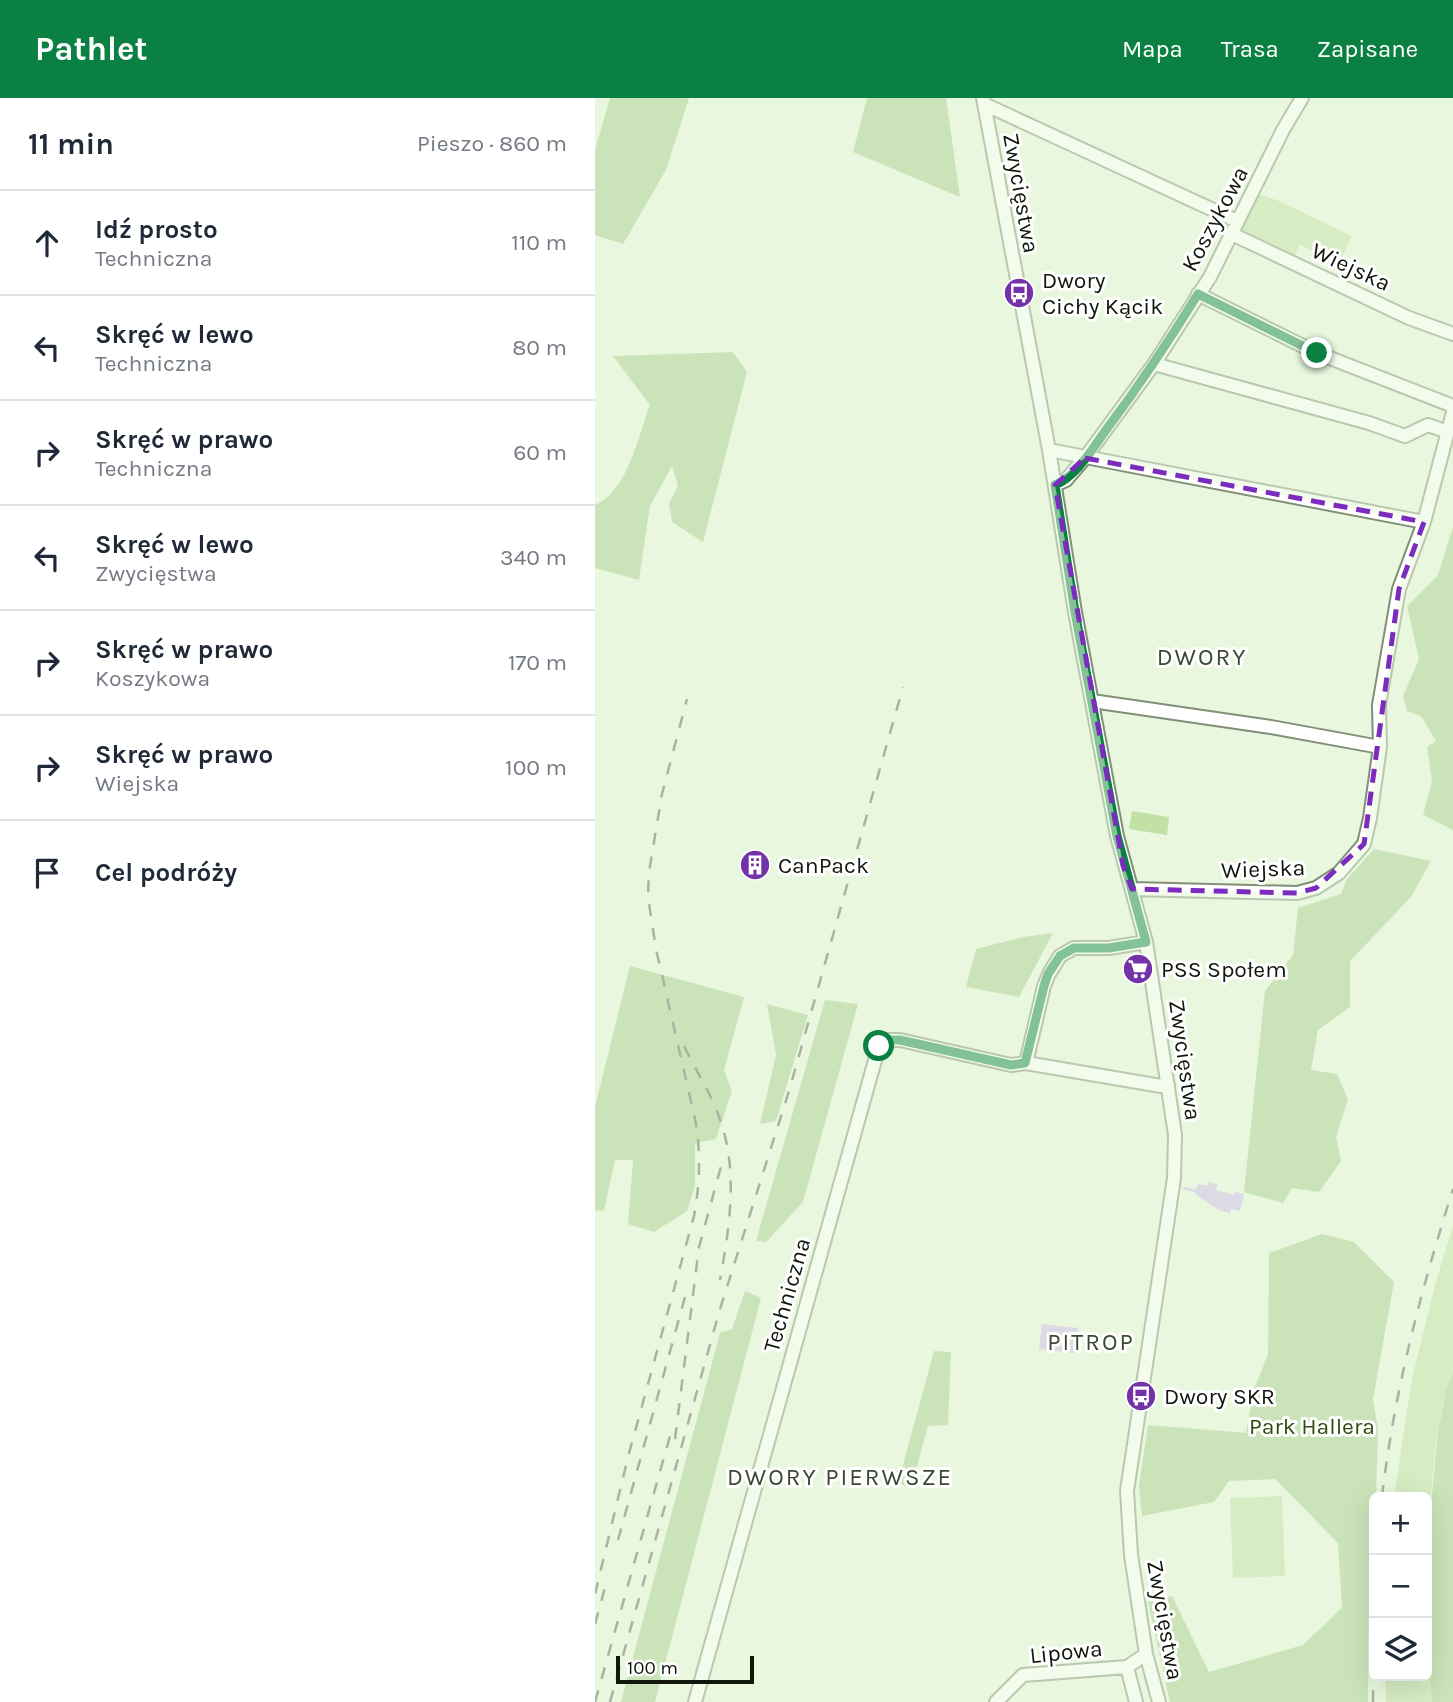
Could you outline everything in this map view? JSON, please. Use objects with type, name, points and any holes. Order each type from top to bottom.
[{"type":"street","name":"Koszykowa","points":[[1055,485],[1066,480],[1085,458],[1154,365],[1232,234],[1283,130],[1302,98]]},
{"type":"street","points":[[983,101],[1237,221]]},
{"type":"street","name":"Zwycięstwa","points":[[983,101],[1049,450],[1117,836],[1146,942],[1175,1135],[1174,1178],[1127,1491],[1132,1555],[1146,1654],[1159,1702]]},
{"type":"street","name":"Wiejska","points":[[1232,234],[1409,318],[1453,334]]},
{"type":"street","points":[[1198,294],[1317,353],[1453,406]]},
{"type":"street","points":[[1154,365],[1369,423],[1405,436],[1427,425],[1448,432]]},
{"type":"street","name":"Wiejska","points":[[1132,889],[1297,893],[1316,888],[1339,873],[1364,844],[1380,747],[1379,705],[1399,589],[1424,522],[1453,412]]},
{"type":"street","points":[[1049,450],[1424,522]]},
{"type":"street","points":[[1092,701],[1271,727],[1380,747]]},
{"type":"street","points":[[1025,1063],[1044,986],[1048,974],[1060,956],[1074,948],[1109,948],[1146,942]]},
{"type":"street","name":"Techniczna","points":[[695,1702],[879,1046],[887,1040],[900,1040],[1011,1065],[1025,1063],[1168,1085]]},
{"type":"street","name":"Lipowa","points":[[996,1702],[1023,1675],[1127,1667],[1146,1654]]},
{"type":"street","points":[[1127,1667],[1136,1702]]},
{"type":"highlighted area","points":[[1085,458],[1424,522],[1399,589],[1364,844],[1316,888],[1297,893],[1132,889],[1123,865],[1055,485]]},
{"type":"green space","points":[[610,98],[689,98],[666,170],[623,244],[595,235],[595,150]]},
{"type":"green space","points":[[867,98],[946,98],[960,197],[853,152]]},
{"type":"green space","points":[[1262,195],[1352,236],[1339,263],[1300,245],[1292,260],[1241,233],[1240,228],[1256,196]]},
{"type":"green space","points":[[733,352],[747,372],[703,542],[672,522],[669,504],[678,486],[672,466],[650,506],[639,580],[595,568],[595,505],[616,488],[624,475],[650,405],[613,356]]},
{"type":"green space","points":[[1453,527],[1453,830],[1423,815],[1432,782],[1427,747],[1436,741],[1421,716],[1407,711],[1403,696],[1419,659],[1407,606],[1438,575]]},
{"type":"green space","points":[[1132,811],[1169,817],[1167,835],[1129,829]]},
{"type":"green space","points":[[1374,849],[1431,861],[1411,897],[1350,961],[1350,1007],[1318,1030],[1311,1070],[1337,1074],[1348,1099],[1336,1137],[1341,1161],[1319,1192],[1292,1188],[1283,1203],[1244,1192],[1265,991],[1293,955],[1298,908],[1341,894],[1347,879]]},
{"type":"green space","points":[[1053,933],[1019,997],[966,987],[976,949],[1023,937]]},
{"type":"green space","points":[[630,966],[744,997],[724,1070],[732,1091],[716,1139],[695,1143],[695,1186],[687,1211],[654,1232],[628,1224],[633,1160],[615,1160],[604,1211],[595,1210],[595,1107]]},
{"type":"green space","points":[[825,1000],[858,1004],[803,1202],[766,1242],[756,1241]]},
{"type":"green space","points":[[767,1004],[808,1015],[776,1121],[760,1124],[776,1055]]},
{"type":"green space","points":[[1453,1226],[1453,1373],[1441,1412],[1431,1492],[1395,1492],[1412,1378]]},
{"type":"green space","name":"Park Hallera","points":[[1322,1234],[1354,1242],[1394,1282],[1373,1399],[1378,1429],[1376,1492],[1369,1492],[1368,1702],[1170,1702],[1148,1602],[1172,1596],[1209,1672],[1303,1645],[1342,1608],[1338,1543],[1275,1479],[1229,1481],[1214,1502],[1142,1516],[1139,1486],[1148,1425],[1246,1433],[1254,1389],[1268,1354],[1269,1253]]},
{"type":"green space","points":[[745,1291],[761,1298],[655,1702],[621,1702],[720,1333],[732,1329]]},
{"type":"green space","points":[[934,1351],[951,1352],[948,1425],[928,1426],[911,1488],[898,1483]]},
{"type":"green space","points":[[1453,1373],[1453,1702],[1432,1702],[1432,1495],[1438,1431],[1446,1389]]},
{"type":"green space","points":[[1282,1496],[1285,1576],[1233,1578],[1230,1498]]},
{"type":"green space","points":[[1386,1681],[1431,1681],[1432,1702],[1386,1702]]},
{"type":"shaded area","points":[[1209,1182],[1217,1184],[1216,1190],[1234,1195],[1235,1192],[1244,1194],[1240,1211],[1231,1209],[1230,1213],[1219,1210],[1195,1194],[1198,1184],[1207,1186]]},
{"type":"shaded area","points":[[1042,1324],[1078,1328],[1075,1353],[1039,1349]]},
{"type":"waterway","points":[[1184,1188],[1196,1191]]},
{"type":"railway","points":[[610,1702],[720,1309],[789,1091],[903,687]]},
{"type":"railway","points":[[595,1594],[698,1192],[699,1155],[695,1119],[656,949],[648,897],[649,872],[662,794],[687,699]]},
{"type":"railway","points":[[684,1046],[714,1105],[725,1134],[729,1155],[731,1196],[720,1280]]},
{"type":"railway","points":[[675,1439],[699,1247],[722,1163]]},
{"type":"railway","points":[[1383,1492],[1401,1380],[1430,1265],[1453,1189]]},
{"type":"railway","points":[[618,1540],[685,1297]]},
{"type":"railway","points":[[595,1702],[672,1429]]},
{"type":"railway","points":[[595,1624],[606,1584]]},
{"type":"railway","points":[[1373,1702],[1374,1618]]},
{"type":"place","name":"Dwory Cichy Kącik","points":[[1019,293]]},
{"type":"place","name":"CanPack","points":[[755,865]]},
{"type":"place","name":"PSS Społem","points":[[1138,969]]},
{"type":"place","name":"Dwory SKR","points":[[1141,1396]]},
{"type":"district","name":"DWORY","points":[[1202,657]]},
{"type":"district","name":"PITROP","points":[[1091,1342]]},
{"type":"district","name":"DWORY PIERWSZE","points":[[840,1477]]},
{"type":"route","points":[[879,1046],[887,1040],[900,1040],[1011,1065],[1025,1063],[1044,986],[1048,974],[1060,956],[1074,948],[1109,948],[1146,942],[1117,836],[1075,612],[1055,485],[1066,480],[1085,458],[1154,365],[1198,294],[1317,353]]}]
